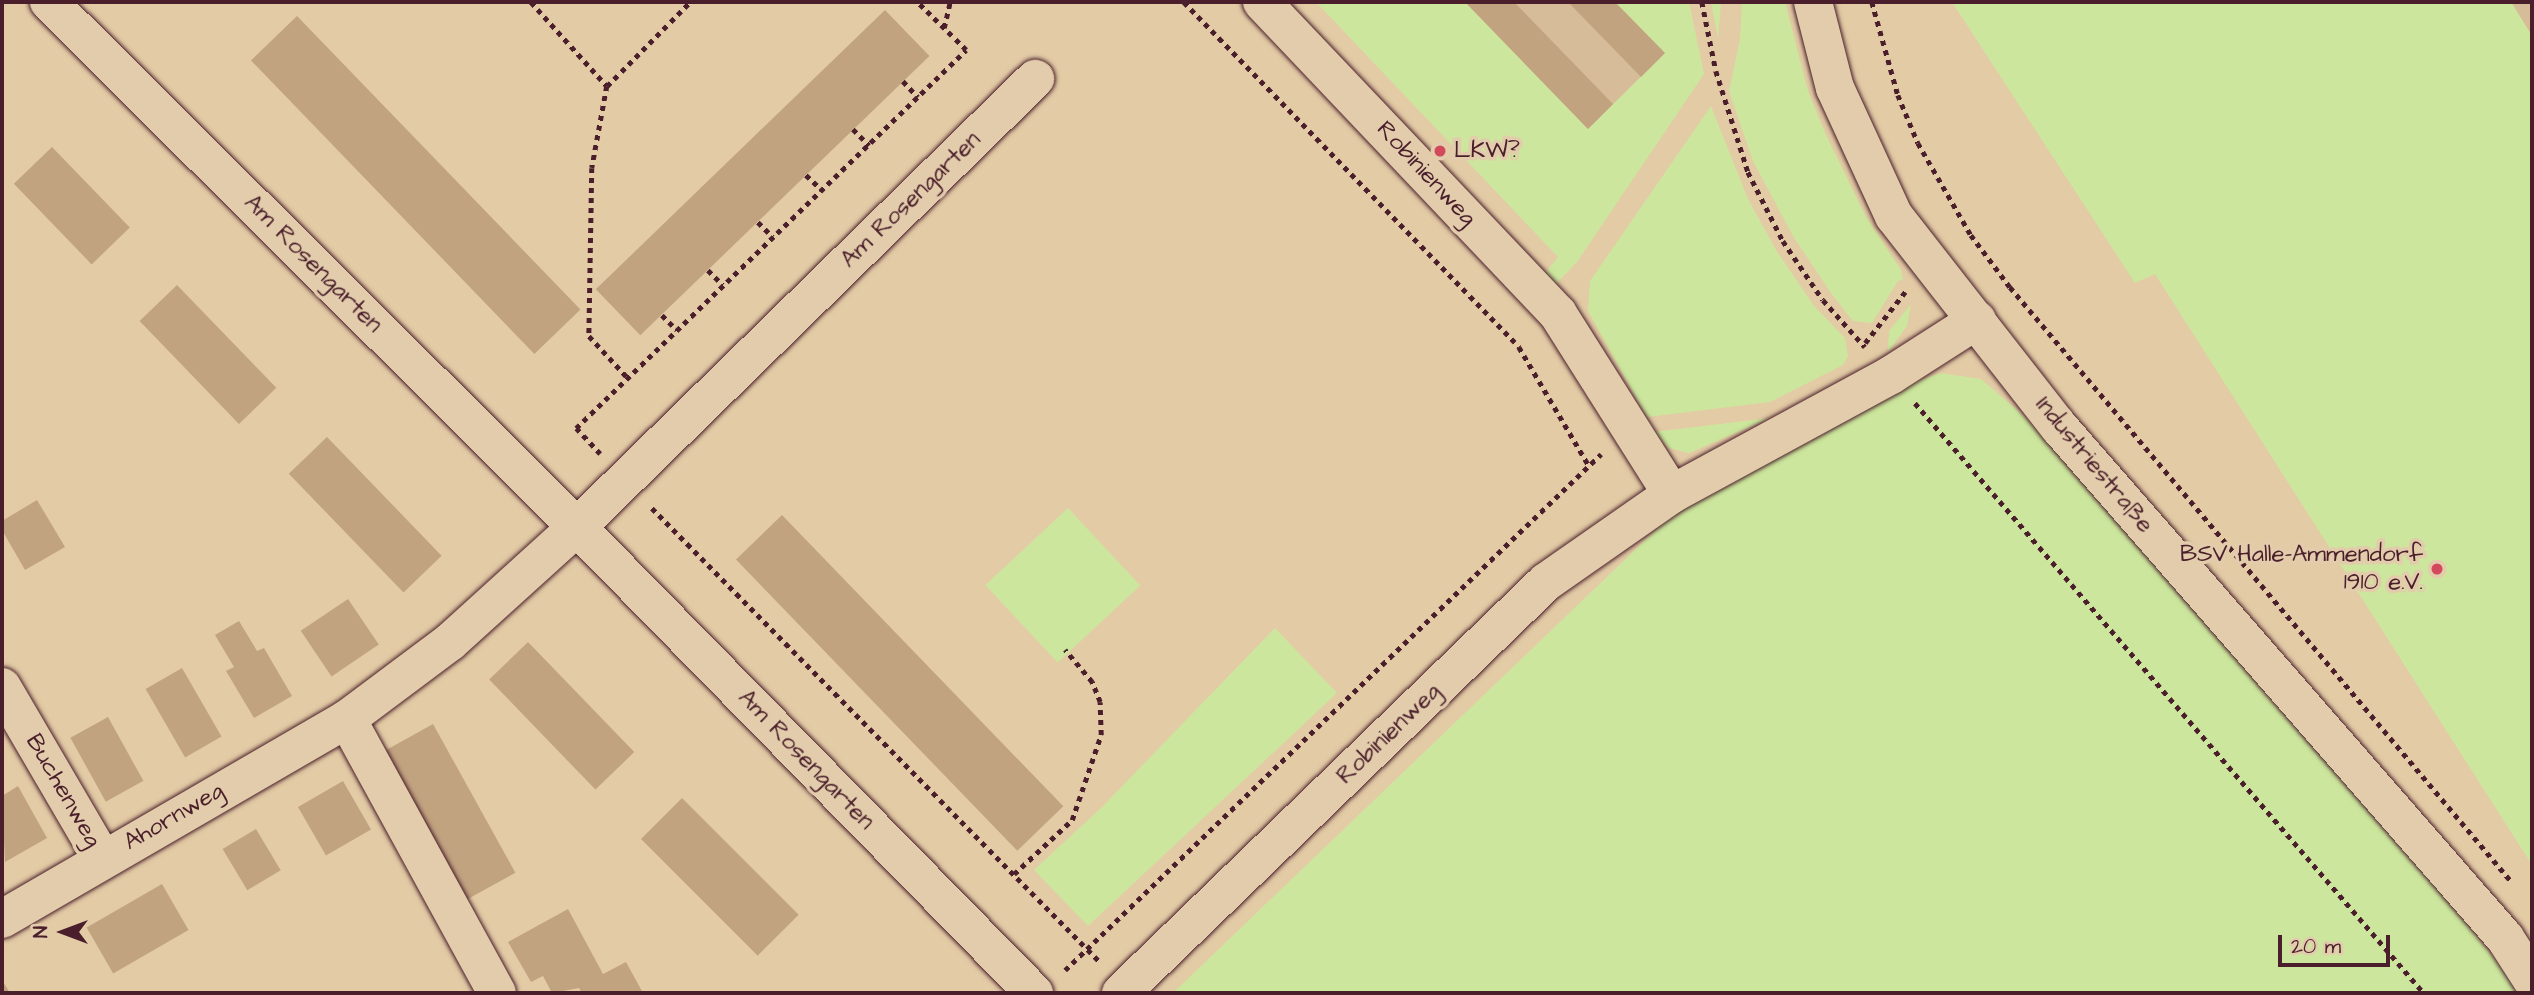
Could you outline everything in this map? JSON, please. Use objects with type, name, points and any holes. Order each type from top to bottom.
[{"type":"street","name":"Am Rosengarten","points":[[49,2],[577,527],[1047,984]]},
{"type":"street","name":"Robinienweg","points":[[1262,2],[1558,314],[1672,494]]},
{"type":"street","name":"Industriestraße","points":[[1813,2],[1835,88],[1894,216],[2059,427],[2505,938],[2532,980]]},
{"type":"street","name":"Am Rosengarten","points":[[577,527],[1035,79]]},
{"type":"street","name":"Robinienweg","points":[[1123,991],[1546,582],[1672,494],[1891,375],[1977,320]]},
{"type":"street","name":"Ahornweg","points":[[2,919],[102,858],[347,719],[450,642],[577,527]]},
{"type":"street","name":"Buchenweg","points":[[2,687],[102,858]]},
{"type":"street","points":[[347,719],[497,993]]},
{"type":"path","points":[[531,2],[607,86]]},
{"type":"path","points":[[628,378],[589,336],[592,168],[607,86],[690,2]]},
{"type":"path","points":[[917,2],[966,50],[576,428],[624,480],[1087,948],[1123,991]]},
{"type":"path","points":[[944,28],[950,2]]},
{"type":"path","points":[[1184,2],[1519,346],[1588,464]]},
{"type":"path","points":[[1702,2],[1726,106],[1754,184],[1783,240],[1823,300],[1891,375],[2424,993]]},
{"type":"path","points":[[1872,2],[1917,143],[1971,235],[2010,287],[2513,885]]},
{"type":"path","points":[[903,81],[918,97]]},
{"type":"path","points":[[853,129],[869,145]]},
{"type":"path","points":[[806,175],[822,190]]},
{"type":"path","points":[[758,222],[773,237]]},
{"type":"path","points":[[708,270],[723,285]]},
{"type":"path","points":[[662,315],[677,330]]},
{"type":"path","points":[[1047,984],[1588,464],[1631,429]]},
{"type":"path","points":[[1014,874],[1072,820],[1101,735],[1100,702],[1092,682],[1065,649]]},
{"type":"shaded area","points":[[1465,2],[1615,2],[1665,53],[1588,129]]},
{"type":"shaded area","points":[[2511,2],[2532,2],[2532,36]]},
{"type":"green space","points":[[1316,2],[1465,2],[1588,129],[1665,53],[1615,2],[1689,2],[1704,74],[1577,262],[1553,287],[1544,274],[1558,257]]},
{"type":"green space","points":[[1711,2],[1721,2],[1718,38]]},
{"type":"green space","points":[[1742,2],[1785,2],[1808,91],[1825,133],[1866,217],[1901,270],[1903,280],[1898,281],[1872,323],[1853,321],[1831,293],[1793,236],[1753,161],[1729,91],[1740,39]]},
{"type":"green space","name":"BSV Halle-Ammendorf 1910 e.V.","points":[[1952,2],[2511,2],[2532,36],[2532,865],[2155,274],[2135,283]]},
{"type":"green space","points":[[1711,106],[1748,199],[1776,250],[1814,306],[1845,338],[1848,356],[1843,365],[1770,402],[1647,417],[1588,311],[1590,281]]},
{"type":"green space","points":[[1911,304],[1907,326],[1888,352],[1889,331]]},
{"type":"green space","points":[[1940,373],[1981,379],[2025,417],[2421,866],[2522,993],[1173,993],[1684,503],[1896,389]]},
{"type":"green space","points":[[1770,418],[1689,453],[1669,448],[1653,432]]},
{"type":"green space","points":[[1068,508],[1140,586],[1058,663],[985,585]]},
{"type":"green space","points":[[1275,628],[1337,693],[1088,926],[1034,870],[1102,807]]},
{"type":"building","points":[[1465,2],[1514,2],[1613,104],[1588,129]]},
{"type":"building","points":[[1568,2],[1615,2],[1665,53],[1641,77]]},
{"type":"building","points":[[885,10],[929,56],[640,335],[596,289]]},
{"type":"building","points":[[297,16],[580,309],[534,354],[251,60]]},
{"type":"building","points":[[52,147],[130,228],[92,264],[14,184]]},
{"type":"building","points":[[177,285],[276,388],[239,424],[140,321]]},
{"type":"building","points":[[327,437],[442,556],[403,593],[289,474]]},
{"type":"building","points":[[37,500],[65,547],[25,570],[2,530],[2,521]]},
{"type":"building","points":[[782,515],[1063,806],[1017,851],[736,559]]},
{"type":"building","points":[[348,599],[379,645],[332,676],[301,631]]},
{"type":"building","points":[[239,621],[257,651],[264,648],[292,696],[254,718],[226,671],[234,667],[215,635]]},
{"type":"building","points":[[528,642],[634,752],[595,790],[489,680]]},
{"type":"building","points":[[182,668],[222,736],[185,757],[146,689]]},
{"type":"building","points":[[108,717],[143,781],[106,802],[70,738]]},
{"type":"building","points":[[433,724],[515,873],[467,899],[385,751]]},
{"type":"building","points":[[343,781],[371,829],[326,855],[298,807]]},
{"type":"building","points":[[18,786],[47,838],[5,862],[2,796]]},
{"type":"building","points":[[682,798],[799,915],[758,956],[641,839]]},
{"type":"building","points":[[256,829],[281,870],[247,890],[223,849]]},
{"type":"building","points":[[162,884],[188,930],[113,973],[87,928]]},
{"type":"building","points":[[568,909],[603,974],[626,962],[643,993],[582,993],[579,988],[552,993],[543,976],[531,982],[508,942]]},
{"type":"building","points":[[2,980],[10,993],[2,993]]},
{"type":"place","name":"LKW?","points":[[1440,151]]},
{"type":"place","name":"BSV Halle-Ammendorf 1910 e.V.","points":[[2437,569]]}]
